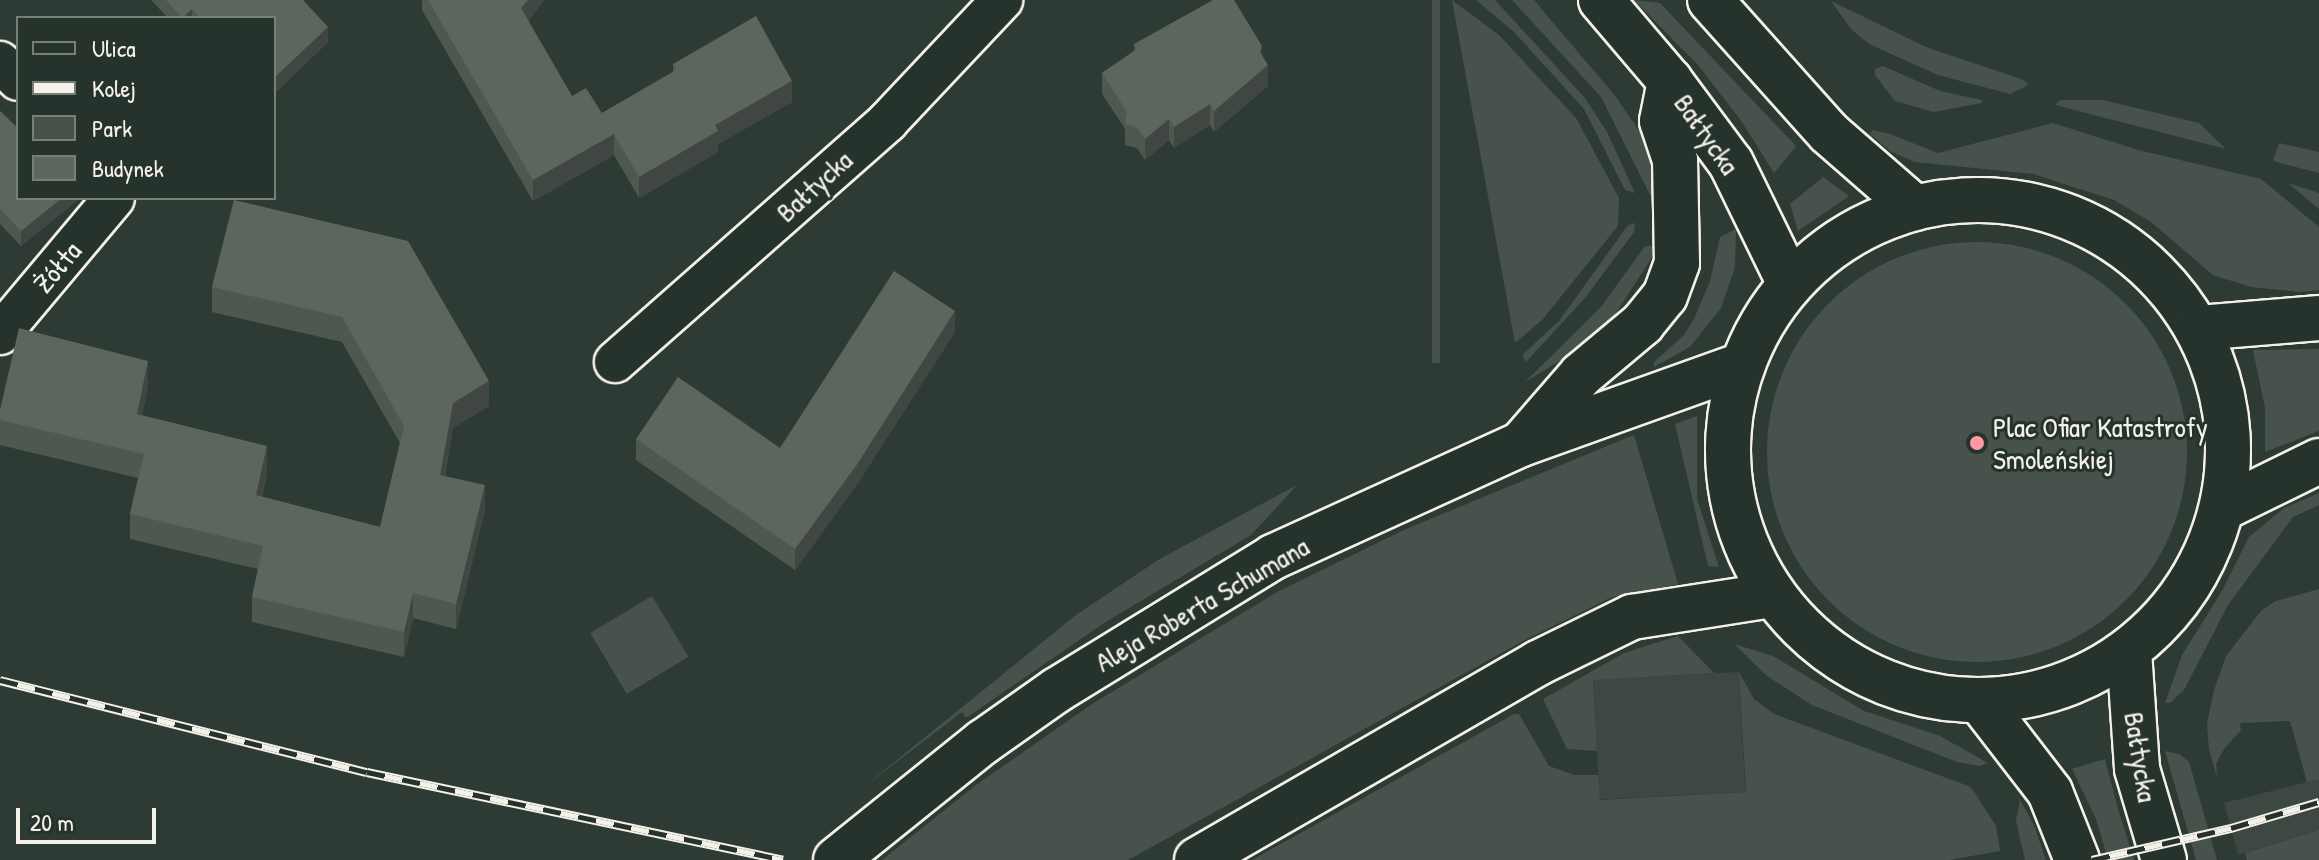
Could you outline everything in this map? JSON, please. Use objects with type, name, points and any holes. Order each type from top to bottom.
[{"type":"main road","name":"Bałtycka","points":[[1601,0],[1670,81],[1731,163],[1790,284]]},
{"type":"main road","points":[[1710,0],[1829,133],[1915,208]]},
{"type":"main road","points":[[1521,444],[1581,375],[1642,324],[1665,296],[1677,263],[1675,160],[1662,121],[1670,81]]},
{"type":"main road","points":[[1980,200],[2045,209],[2106,235],[2157,275],[2197,328],[2216,370],[2227,415],[2229,461],[2223,508],[2203,562],[2171,611],[2129,651],[2083,678],[2033,695],[1980,701],[1901,689],[1829,653],[1773,595],[1744,542],[1729,484],[1729,424],[1742,365],[1763,322],[1790,284],[1826,251],[1858,232],[1915,208],[1980,200]]},
{"type":"main road","points":[[2197,328],[2319,318]]},
{"type":"main road","name":"Aleja Roberta Schumana","points":[[836,860],[983,742],[1158,626],[1273,557],[1521,444],[1742,365]]},
{"type":"main road","points":[[2223,508],[2319,461]]},
{"type":"main road","points":[[1197,860],[1538,663],[1632,617],[1773,595]]},
{"type":"main road","name":"Bałtycka","points":[[2129,651],[2137,769],[2164,860]]},
{"type":"main road","points":[[1980,701],[2050,792],[2077,860]]},
{"type":"street","name":"Bałtycka","points":[[615,362],[887,122],[1002,0]]},
{"type":"street","points":[[0,62],[16,78]]},
{"type":"street","name":"Żółta","points":[[0,334],[112,200]]},
{"type":"shaded area","points":[[1739,672],[1745,792],[1599,799],[1593,680]]},
{"type":"shaded area","points":[[2319,779],[2319,830],[2238,855],[2224,803]]},
{"type":"green space","points":[[1432,0],[1440,0],[1440,363],[1432,363]]},
{"type":"green space","points":[[1452,0],[1499,35],[1576,118],[1619,198],[1618,226],[1542,320],[1515,343]]},
{"type":"green space","points":[[1476,0],[1495,0],[1585,98],[1607,132],[1635,193],[1625,190],[1584,109],[1515,33]]},
{"type":"green space","points":[[1512,0],[1534,0],[1616,97],[1646,141],[1662,184],[1659,195],[1650,195],[1601,97]]},
{"type":"green space","points":[[1634,0],[1660,3],[1796,146],[1774,173],[1742,122],[1698,65]]},
{"type":"green space","points":[[1831,1],[1926,47],[2024,80],[2028,85],[2010,94],[1938,75],[1869,44],[1851,29]]},
{"type":"green space","points":[[1883,66],[1940,91],[1982,100],[1982,103],[1933,112],[1895,101],[1875,75],[1875,69]]},
{"type":"green space","points":[[2060,100],[2103,100],[2199,123],[2226,149],[2055,105]]},
{"type":"green space","points":[[2053,123],[2138,150],[2261,179],[2319,227],[2319,290],[2299,292],[2251,287],[2213,275],[2151,222],[2114,200],[2033,174],[1915,162],[1890,151],[1870,134],[1873,130],[1890,134],[1938,153]]},
{"type":"green space","points":[[2279,143],[2319,152],[2319,173],[2273,161]]},
{"type":"green space","points":[[1823,177],[1849,196],[1798,231],[1790,204]]},
{"type":"green space","points":[[2288,183],[2319,193],[2319,209]]},
{"type":"green space","points":[[1635,223],[1634,232],[1585,298],[1526,362],[1522,355],[1559,321],[1628,225]]},
{"type":"green space","points":[[1736,229],[1735,267],[1721,308],[1690,347],[1654,367],[1654,362],[1684,335],[1694,319],[1710,281],[1720,237]]},
{"type":"green space","points":[[1977,242],[2018,246],[2057,258],[2094,278],[2125,304],[2151,335],[2171,372],[2183,411],[2187,452],[2183,493],[2171,532],[2151,569],[2125,600],[2094,626],[2057,646],[2018,658],[1977,662],[1936,658],[1897,646],[1860,626],[1829,600],[1803,569],[1783,532],[1771,493],[1767,452],[1771,411],[1783,372],[1803,335],[1829,304],[1860,278],[1897,258],[1936,246]]},
{"type":"green space","points":[[1645,246],[1657,246],[1612,319],[1588,344],[1525,382],[1601,307]]},
{"type":"green space","points":[[2319,349],[2319,431],[2265,452],[2265,408],[2253,350]]},
{"type":"green space","points":[[1697,416],[1697,499],[1719,567],[1708,566],[1675,424]]},
{"type":"green space","points":[[1634,435],[1678,584],[1610,598],[1523,641],[1128,860],[882,860],[976,785],[1092,704],[1279,591],[1406,529]]},
{"type":"green space","points":[[1297,485],[1251,535],[1104,623],[966,718],[962,712],[861,789],[1076,615],[1158,560]]},
{"type":"green space","points":[[2319,493],[2319,505],[2293,517],[2228,605],[2184,690],[2170,703],[2165,703],[2182,655],[2222,591],[2249,537],[2284,508]]},
{"type":"green space","points":[[2319,589],[2319,779],[2307,782],[2290,721],[2240,723],[2241,730],[2224,749],[2216,764],[2217,777],[2209,749],[2207,724],[2214,690],[2226,656],[2261,611],[2276,601]]},
{"type":"green space","points":[[652,596],[689,657],[627,694],[590,633]]},
{"type":"green space","points":[[1678,636],[1714,673],[1593,680],[1597,751],[1567,749],[1543,699],[1624,653]]},
{"type":"green space","points":[[1734,644],[1773,656],[1864,711],[1940,736],[1988,763],[1980,766],[1957,762],[1812,705],[1767,676]]},
{"type":"green space","points":[[1739,672],[1754,699],[1774,714],[1971,787],[1996,826],[2000,851],[1949,860],[1252,860],[1514,714],[1519,714],[1549,766],[1574,775],[1598,775],[1600,800],[1746,792]]},
{"type":"green space","points":[[2165,751],[2179,754],[2189,762],[2217,860],[2196,860]]},
{"type":"green space","points":[[2105,759],[2134,860],[2108,860],[2096,819],[2072,769]]},
{"type":"green space","points":[[2020,800],[2034,825],[2046,860],[2025,860],[2016,821]]},
{"type":"green space","points":[[2319,830],[2319,860],[2247,860],[2245,853]]},
{"type":"building","points":[[166,0],[303,0],[328,27],[276,76],[276,16],[198,16],[192,9],[180,16]]},
{"type":"building","points":[[428,0],[528,0],[521,8],[572,96],[586,88],[605,118],[602,113],[676,70],[673,64],[756,16],[792,81],[715,125],[718,131],[639,177],[614,134],[533,180]]},
{"type":"building","points":[[1213,0],[1234,0],[1262,46],[1260,52],[1268,65],[1214,111],[1210,104],[1174,127],[1169,119],[1145,139],[1137,127],[1125,124],[1127,112],[1102,73],[1137,49],[1134,44]]},
{"type":"building","points":[[0,111],[16,126],[16,200],[60,200],[21,231],[0,209]]},
{"type":"building","points":[[234,200],[408,241],[489,381],[453,403],[440,475],[485,485],[456,604],[413,593],[404,632],[252,597],[263,546],[130,514],[144,454],[0,420],[19,328],[148,361],[137,414],[267,446],[256,495],[380,527],[404,426],[342,317],[212,287]]},
{"type":"building","points":[[894,271],[955,311],[856,466],[795,549],[636,439],[678,377],[780,448]]},
{"type":"railway","points":[[0,680],[367,772],[783,860]]},
{"type":"railway","points":[[2092,860],[2231,828],[2319,802]]},
{"type":"place","name":"Plac Ofiar Katastrofy Smoleńskiej","points":[[1977,443]]}]
